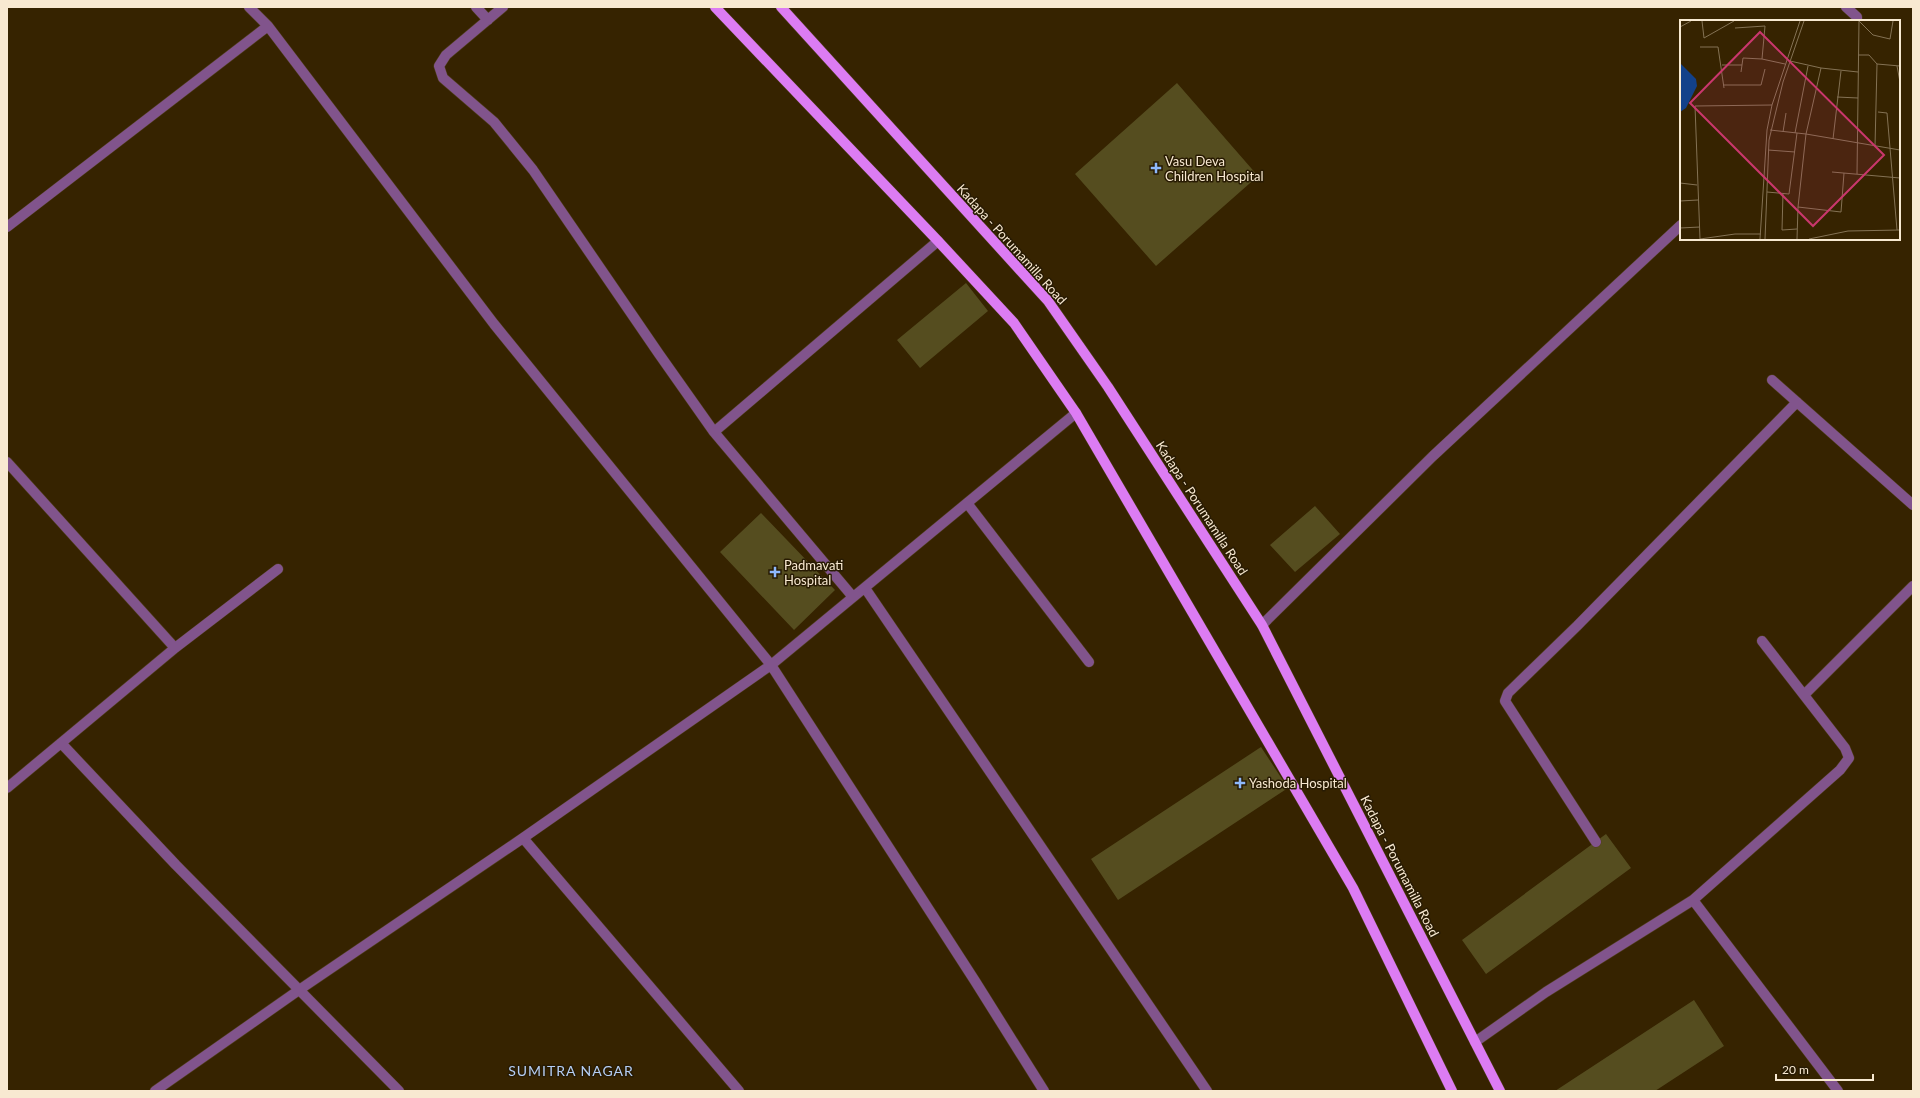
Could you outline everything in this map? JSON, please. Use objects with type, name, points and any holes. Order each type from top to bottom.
[{"type":"main road","points":[[715,7],[1014,323],[1076,413],[1353,888],[1452,1091]]},
{"type":"main road","name":"Kadapa - Porumamilla Road","points":[[781,7],[1048,301],[1108,387],[1262,625],[1500,1091]]},
{"type":"street","points":[[249,7],[268,26],[494,324],[771,666],[976,981],[1044,1091]]},
{"type":"street","points":[[476,7],[488,20]]},
{"type":"street","points":[[503,7],[446,55],[439,66],[443,78],[494,122],[533,170],[714,432],[853,597]]},
{"type":"street","points":[[1846,7],[1857,17],[1857,20]]},
{"type":"street","points":[[7,226],[268,26]]},
{"type":"street","points":[[1262,625],[1433,456],[1680,226]]},
{"type":"street","points":[[714,432],[938,241]]},
{"type":"street","points":[[1772,380],[1913,505]]},
{"type":"street","points":[[1596,842],[1505,701],[1508,693],[1577,626],[1797,402]]},
{"type":"street","points":[[155,1091],[299,990],[523,838],[771,666],[1076,413]]},
{"type":"street","points":[[7,462],[175,648]]},
{"type":"street","points":[[967,503],[1089,662]]},
{"type":"street","points":[[7,788],[175,648],[278,569]]},
{"type":"street","points":[[1804,695],[1913,586]]},
{"type":"street","points":[[865,588],[1207,1091]]},
{"type":"street","points":[[1475,1042],[1546,992],[1693,900],[1840,770],[1849,758],[1845,748],[1762,641]]},
{"type":"street","points":[[61,743],[176,865],[399,1091]]},
{"type":"street","points":[[523,838],[739,1091]]},
{"type":"street","points":[[1693,900],[1838,1091]]},
{"type":"building","points":[[1177,83],[1258,176],[1156,266],[1075,174]]},
{"type":"building","points":[[966,283],[988,311],[920,368],[897,340]]},
{"type":"building","points":[[1315,506],[1340,534],[1295,572],[1270,545]]},
{"type":"building","points":[[761,513],[835,590],[794,630],[720,552]]},
{"type":"building","points":[[1261,747],[1288,788],[1118,900],[1091,859]]},
{"type":"building","points":[[1606,834],[1631,868],[1486,974],[1462,940]]},
{"type":"building","points":[[1694,1000],[1724,1046],[1655,1091],[1555,1091]]},
{"type":"place","name":"Vasu Deva Children Hospital","points":[[1156,168]]},
{"type":"place","name":"Padmavati Hospital","points":[[775,572]]},
{"type":"place","name":"Yashoda Hospital","points":[[1240,783]]},
{"type":"district","name":"SUMITRA NAGAR","points":[[571,1070]]}]
